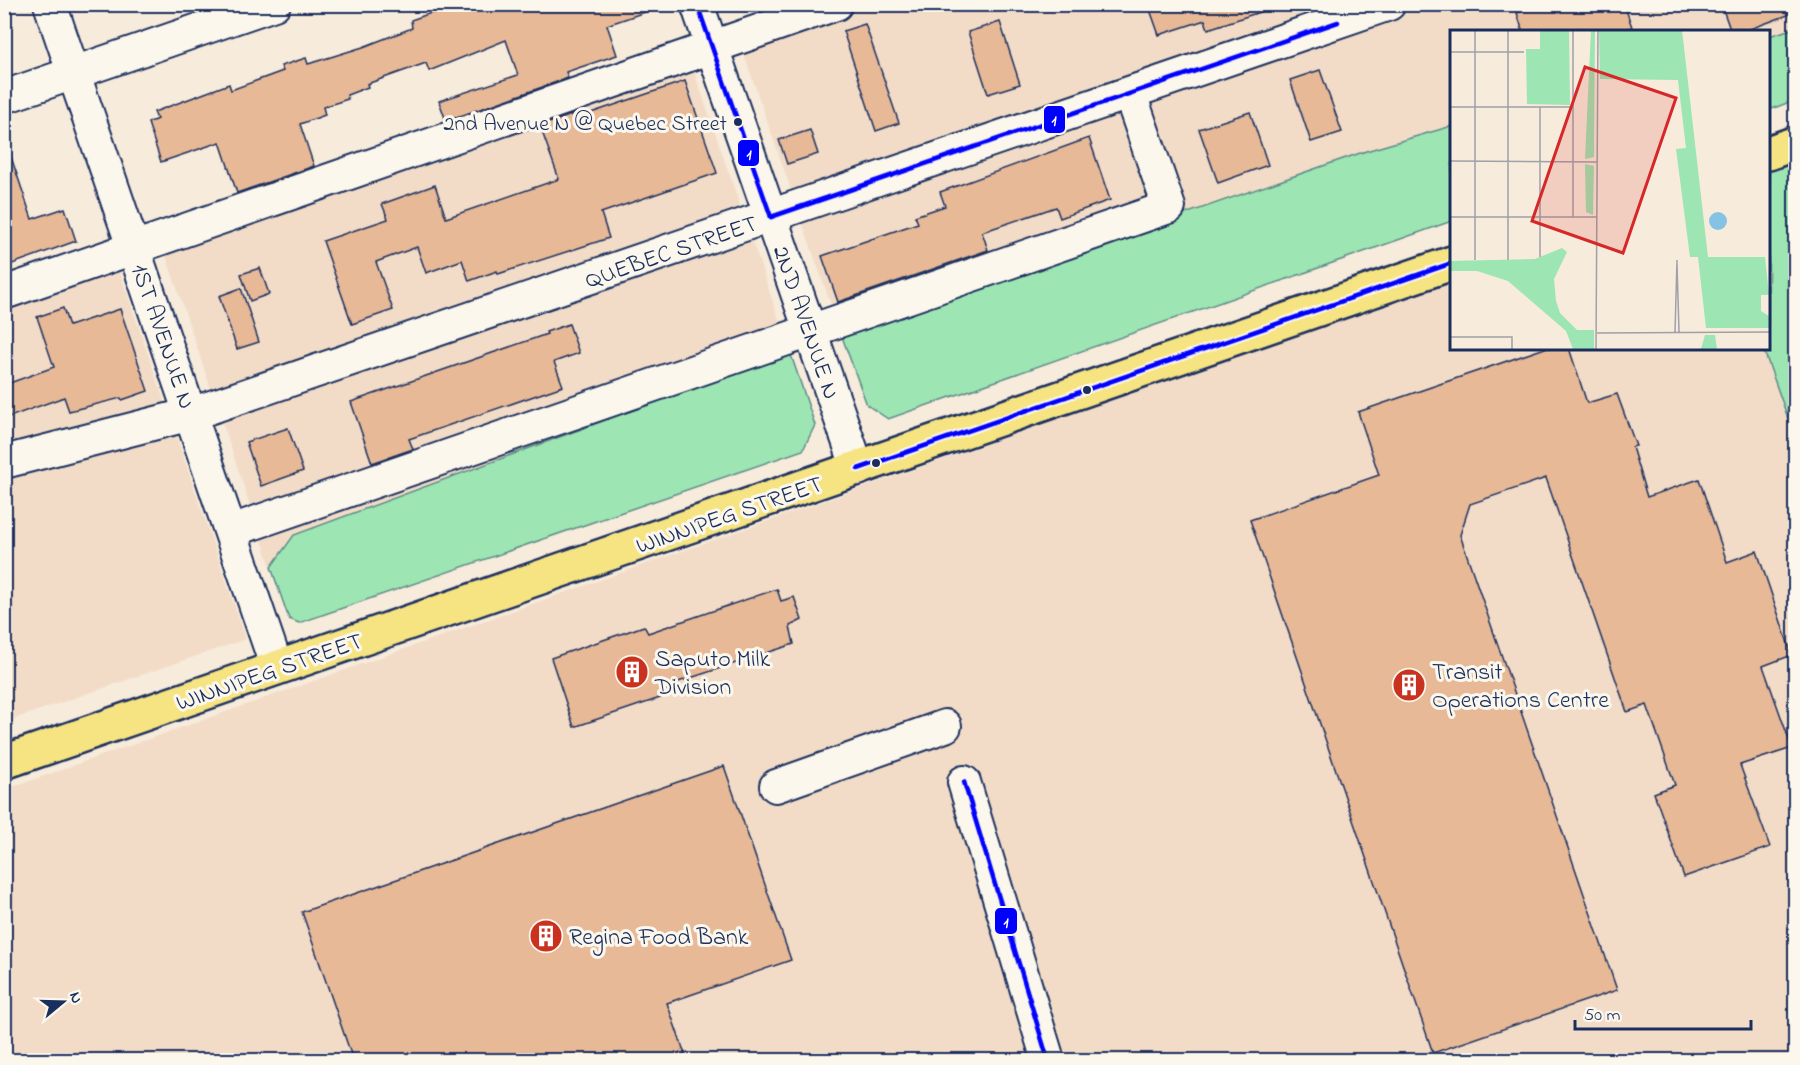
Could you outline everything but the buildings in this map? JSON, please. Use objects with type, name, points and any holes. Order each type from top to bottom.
[{"type":"main road","points":[[1770,152],[1796,143]]},
{"type":"main road","name":"WINNIPEG STREET","points":[[4,762],[1450,264]]},
{"type":"street","name":"1ST AVENUE N","points":[[50,4],[277,668]]},
{"type":"street","points":[[4,97],[274,4]]},
{"type":"street","name":"2ND AVENUE N","points":[[698,4],[858,469]]},
{"type":"street","points":[[4,293],[836,4]]},
{"type":"street","name":"QUEBEC STREET","points":[[4,462],[191,414],[1130,94],[1335,13],[1389,4]]},
{"type":"street","points":[[231,531],[1169,207],[1130,94]]},
{"type":"street","points":[[776,786],[945,726]]},
{"type":"street","points":[[964,782],[1048,1060]]},
{"type":"shaded area","points":[[859,4],[1314,5],[1327,40],[1431,5],[1796,5],[1795,28],[1770,36],[1770,30],[1450,30],[1450,127],[1366,151],[841,334],[741,46]]},
{"type":"shaded area","points":[[692,65],[790,352],[295,535],[271,567],[164,250]]},
{"type":"shaded area","points":[[117,264],[246,639],[5,722],[4,304]]},
{"type":"shaded area","points":[[1450,281],[1450,350],[1764,350],[1795,438],[1795,1060],[5,1060],[4,790]]},
{"type":"green space","points":[[1795,28],[1795,100],[1770,110],[1770,36]]},
{"type":"green space","points":[[1450,127],[1450,222],[888,419],[867,405],[841,334],[1366,151]]},
{"type":"green space","points":[[1795,161],[1795,438],[1764,350],[1770,350],[1770,169]]},
{"type":"green space","points":[[790,352],[815,425],[803,450],[299,623],[289,619],[271,567],[294,535]]},
{"type":"transit line","name":"1","points":[[697,4],[771,217]]},
{"type":"transit line","name":"1","points":[[771,217],[1338,22]]},
{"type":"transit line","name":"1","points":[[858,469],[1450,264]]},
{"type":"transit line","name":"1","points":[[964,782],[1048,1060]]},
{"type":"place","name":"2nd Avenue N @ Quebec Street","points":[[738,122]]},
{"type":"place","name":"Saputo Milk Division","points":[[632,672]]},
{"type":"place","name":"Transit Operations Centre","points":[[1409,685]]},
{"type":"place","name":"Regina Food Bank","points":[[546,936]]}]
